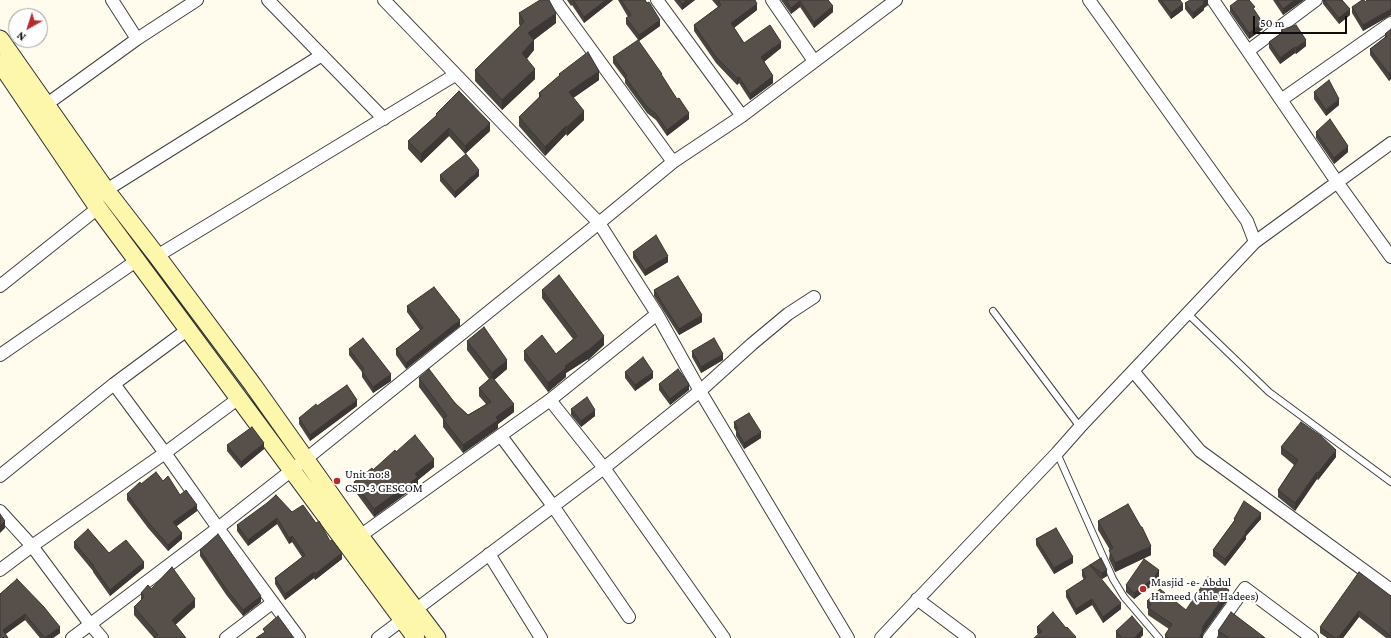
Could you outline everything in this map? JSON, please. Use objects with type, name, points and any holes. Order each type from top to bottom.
[{"type":"street","points":[[112,0],[137,39]]},
{"type":"street","points":[[47,104],[137,39],[197,0]]},
{"type":"street","points":[[268,0],[384,119]]},
{"type":"street","points":[[384,0],[599,224],[657,314],[700,391],[848,638]]},
{"type":"street","points":[[555,0],[673,162]]},
{"type":"street","points":[[657,0],[742,116]]},
{"type":"street","points":[[772,0],[814,61]]},
{"type":"street","points":[[72,638],[218,528],[306,459],[599,224],[673,162],[742,116],[814,61],[881,5],[896,0]]},
{"type":"street","points":[[1089,0],[1247,221],[1255,242]]},
{"type":"street","points":[[1213,0],[1337,182],[1391,257]]},
{"type":"street","points":[[1248,51],[1316,0]]},
{"type":"street","points":[[1281,100],[1391,23]]},
{"type":"street","points":[[0,38],[47,104],[98,199],[136,261],[239,398],[401,620],[416,638]]},
{"type":"street","points":[[0,286],[98,199],[322,55]]},
{"type":"street","points":[[0,63],[98,199],[157,256],[306,459],[360,536],[437,638]]},
{"type":"street","points":[[157,256],[456,74]]},
{"type":"street","points":[[881,638],[1057,454],[1080,427],[1255,242],[1391,143]]},
{"type":"street","points":[[0,355],[136,261]]},
{"type":"street","points":[[378,638],[604,468],[700,391],[788,314],[814,297]]},
{"type":"street","points":[[360,536],[550,400],[657,314]]},
{"type":"street","points":[[0,476],[114,384],[187,330]]},
{"type":"street","points":[[1133,371],[1200,451],[1391,590]]},
{"type":"street","points":[[114,384],[272,603],[299,638]]},
{"type":"street","points":[[0,570],[165,453],[239,398]]},
{"type":"street","points":[[550,400],[604,468],[724,638]]},
{"type":"street","points":[[501,436],[553,506],[628,617]]},
{"type":"street","points":[[0,512],[32,546],[102,638]]},
{"type":"street","points":[[489,554],[541,638]]},
{"type":"street","points":[[1209,638],[1245,588],[1312,638]]},
{"type":"street","points":[[917,599],[969,638]]},
{"type":"street","points":[[226,638],[272,603]]},
{"type":"lane","points":[[993,310],[1080,427]]},
{"type":"lane","points":[[1187,314],[1269,392],[1391,482]]},
{"type":"lane","points":[[1057,454],[1113,579],[1124,597],[1159,638]]},
{"type":"building","points":[[540,0],[549,0],[556,13],[528,33],[534,40],[522,53],[535,69],[502,100],[475,70],[524,22],[519,13]]},
{"type":"building","points":[[573,0],[606,0],[584,17]]},
{"type":"building","points":[[621,0],[645,0],[647,3],[649,2],[660,20],[639,35],[626,18],[631,15]]},
{"type":"building","points":[[679,0],[687,0],[682,4]]},
{"type":"building","points":[[718,0],[755,0],[757,4],[731,23],[744,43],[770,25],[781,42],[761,57],[773,76],[750,94],[739,77],[737,78],[716,57],[694,25],[721,5]]},
{"type":"building","points":[[786,0],[828,0],[833,6],[814,22],[800,1],[791,8]]},
{"type":"building","points":[[1161,0],[1180,0],[1183,4],[1171,13]]},
{"type":"building","points":[[1190,0],[1206,0],[1203,2],[1204,4],[1193,13],[1185,3]]},
{"type":"building","points":[[1238,0],[1249,0],[1255,7],[1253,8],[1263,23],[1249,33],[1230,6]]},
{"type":"building","points":[[1277,0],[1295,0],[1283,9]]},
{"type":"building","points":[[1324,0],[1342,0],[1350,9],[1339,18]]},
{"type":"building","points":[[1362,0],[1365,2],[1367,0],[1391,0],[1391,9],[1363,25],[1352,7]]},
{"type":"building","points":[[1296,25],[1306,40],[1280,58],[1269,42],[1283,32],[1281,30]]},
{"type":"building","points":[[1391,29],[1391,72],[1389,74],[1370,49],[1387,36],[1385,34]]},
{"type":"building","points":[[638,40],[662,74],[677,99],[679,98],[689,113],[667,130],[656,114],[647,107],[625,77],[627,76],[613,57]]},
{"type":"building","points":[[588,52],[599,71],[569,92],[584,111],[545,147],[519,117],[541,96],[539,93],[560,75],[559,74]]},
{"type":"building","points":[[1329,80],[1339,99],[1326,110],[1314,92]]},
{"type":"building","points":[[459,91],[490,123],[465,146],[449,128],[421,154],[408,141],[437,115],[436,114]]},
{"type":"building","points":[[1330,119],[1348,146],[1334,158],[1316,132]]},
{"type":"building","points":[[466,154],[479,170],[455,192],[440,175]]},
{"type":"building","points":[[656,235],[668,256],[645,270],[633,252]]},
{"type":"building","points":[[559,275],[604,336],[588,351],[565,366],[566,368],[548,383],[524,351],[542,335],[556,354],[577,336],[542,290]]},
{"type":"building","points":[[678,276],[702,315],[679,329],[654,290]]},
{"type":"building","points":[[434,287],[460,320],[406,363],[396,349],[423,328],[407,306]]},
{"type":"building","points":[[484,327],[507,360],[492,373],[467,341]]},
{"type":"building","points":[[363,338],[391,374],[373,387],[362,371],[364,369],[349,349]]},
{"type":"building","points":[[714,338],[723,354],[701,367],[692,351]]},
{"type":"building","points":[[643,357],[653,372],[635,385],[625,372]]},
{"type":"building","points":[[429,369],[455,403],[468,415],[491,402],[479,388],[492,377],[514,404],[496,417],[498,420],[497,421],[463,445],[443,419],[447,416],[419,378]]},
{"type":"building","points":[[678,369],[689,384],[670,399],[659,384]]},
{"type":"building","points":[[347,385],[357,400],[310,435],[299,418],[316,404],[317,406]]},
{"type":"building","points":[[587,397],[595,410],[581,421],[571,409]]},
{"type":"building","points":[[749,413],[761,432],[744,443],[736,430],[738,429],[734,422]]},
{"type":"building","points":[[1301,422],[1321,436],[1336,450],[1318,473],[1317,472],[1295,503],[1278,490],[1298,460],[1281,447]]},
{"type":"building","points":[[252,427],[264,443],[241,462],[227,445]]},
{"type":"building","points":[[415,435],[434,459],[415,474],[418,477],[374,509],[354,482],[372,468],[373,470],[395,450],[396,452]]},
{"type":"building","points":[[156,472],[163,481],[168,476],[180,495],[186,490],[197,505],[173,522],[182,533],[168,545],[127,494],[140,482],[141,484]]},
{"type":"building","points":[[276,495],[292,512],[303,505],[316,523],[319,521],[330,541],[332,540],[342,553],[315,574],[314,572],[285,594],[275,578],[305,555],[292,536],[289,538],[277,518],[248,540],[237,525]]},
{"type":"building","points":[[1244,501],[1261,513],[1225,559],[1213,550],[1235,520],[1234,519]]},
{"type":"building","points":[[1128,504],[1142,527],[1151,546],[1115,563],[1109,550],[1113,548],[1098,521]]},
{"type":"building","points":[[0,514],[5,521],[0,526]]},
{"type":"building","points":[[1056,528],[1073,557],[1054,568],[1036,539]]},
{"type":"building","points":[[88,529],[109,553],[126,540],[144,562],[110,590],[94,566],[74,542]]},
{"type":"building","points":[[218,534],[261,596],[243,610],[227,590],[200,550]]},
{"type":"building","points":[[1101,558],[1107,570],[1102,573],[1090,565]]},
{"type":"building","points":[[1144,559],[1159,570],[1154,578],[1134,593],[1126,585]]},
{"type":"building","points":[[1090,565],[1121,603],[1103,617],[1092,599],[1076,609],[1066,591],[1086,578],[1082,570]]},
{"type":"building","points":[[172,567],[195,599],[172,620],[186,638],[154,638],[158,635],[134,607],[144,597],[141,593],[148,585],[151,589]]},
{"type":"building","points":[[1359,572],[1391,596],[1391,636],[1359,611],[1338,638],[1335,638],[1320,627]]},
{"type":"building","points":[[1208,577],[1229,590],[1203,626],[1202,633],[1199,638],[1168,638],[1165,635],[1172,624],[1148,608],[1151,604],[1147,601],[1160,589],[1186,610]]},
{"type":"building","points":[[17,579],[44,607],[60,627],[45,638],[25,614],[3,630],[8,638],[0,638],[0,594]]},
{"type":"building","points":[[1053,612],[1066,628],[1067,627],[1076,637],[1034,638],[1042,631],[1037,627]]},
{"type":"building","points":[[1231,612],[1265,638],[1229,638],[1218,631]]},
{"type":"building","points":[[278,616],[294,638],[256,638],[265,632],[263,629]]},
{"type":"building","points":[[1132,616],[1143,629],[1134,638],[1122,638],[1116,631]]},
{"type":"place","name":"Unit no:8 CSD-3 GESCOM","points":[[337,481]]},
{"type":"place","name":"Masjid -e- Abdul Hameed (ahle Hadees)","points":[[1143,589]]}]
